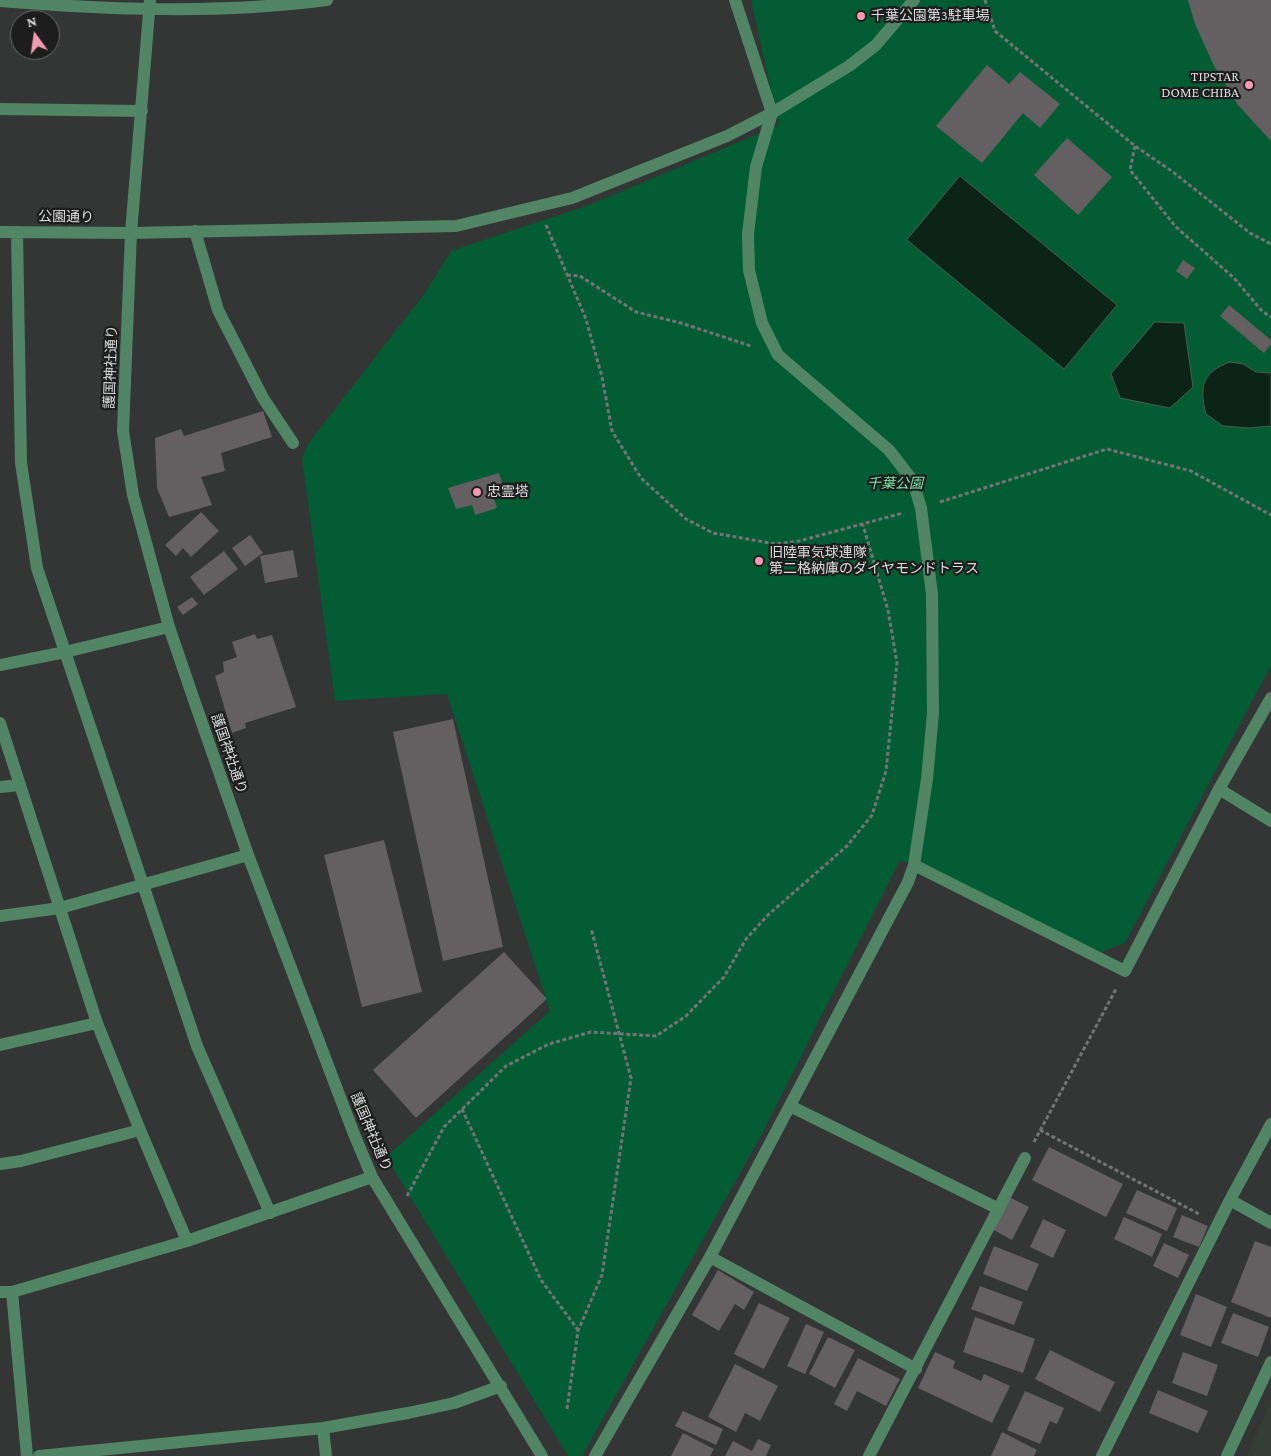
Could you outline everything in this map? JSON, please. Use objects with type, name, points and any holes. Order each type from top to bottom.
[{"type":"street","points":[[0,1],[71,7],[289,5],[327,0]]},
{"type":"street","points":[[595,1456],[710,1257],[908,882],[914,865],[927,779],[933,713],[932,594],[922,508],[913,482],[889,450],[778,355],[762,322],[749,270],[748,234],[756,168],[772,113],[735,0]]},
{"type":"street","name":"公園通り","points":[[0,232],[131,233],[456,226],[572,198],[727,136],[772,113],[856,61],[876,45],[914,0]]},
{"type":"street","name":"護国神社通り","points":[[149,5],[131,233],[123,431],[133,495],[169,627],[248,855],[372,1177],[542,1456]]},
{"type":"street","points":[[0,109],[142,111]]},
{"type":"street","points":[[17,232],[21,463],[38,568],[197,1046],[270,1213]]},
{"type":"street","points":[[195,232],[218,310],[263,398],[293,443]]},
{"type":"street","points":[[0,665],[65,652],[169,627]]},
{"type":"street","points":[[914,865],[1125,971],[1219,789],[1271,698]]},
{"type":"street","points":[[0,723],[97,1023],[187,1241]]},
{"type":"street","points":[[0,788],[20,785]]},
{"type":"street","points":[[1219,789],[1271,821]]},
{"type":"street","points":[[0,916],[60,908],[248,855]]},
{"type":"street","points":[[0,1045],[97,1023]]},
{"type":"street","points":[[790,1106],[999,1209]]},
{"type":"street","points":[[1102,1456],[1230,1200],[1271,1124]]},
{"type":"street","points":[[0,1164],[21,1161],[140,1130]]},
{"type":"street","points":[[869,1456],[1026,1158]]},
{"type":"street","points":[[27,1456],[6,1292],[187,1241],[372,1177]]},
{"type":"street","points":[[1230,1200],[1271,1223]]},
{"type":"street","points":[[710,1257],[916,1369]]},
{"type":"street","points":[[1227,1456],[1271,1362]]},
{"type":"street","points":[[39,1456],[323,1428],[408,1414],[454,1403],[501,1386]]},
{"type":"street","points":[[323,1428],[326,1456]]},
{"type":"path","points":[[984,0],[995,31],[1135,146],[1173,172],[1250,233],[1271,244]]},
{"type":"path","points":[[1135,146],[1130,170],[1176,228],[1234,278],[1262,311],[1271,317]]},
{"type":"path","points":[[540,205],[550,237],[586,319],[602,376],[612,430],[641,478],[686,519],[713,533],[776,544],[799,541],[922,508],[1107,449],[1191,470],[1271,515]]},
{"type":"path","points":[[567,275],[580,276],[636,312],[681,323],[778,355]]},
{"type":"path","points":[[393,1210],[408,1194],[444,1127],[506,1066],[548,1044],[591,1032],[656,1036],[686,1016],[724,977],[746,939],[768,915],[847,846],[872,815],[886,771],[897,663],[888,610],[863,525]]},
{"type":"path","points":[[567,1409],[578,1331],[602,1275],[632,1078],[591,928]]},
{"type":"path","points":[[1026,1158],[1125,971]]},
{"type":"path","points":[[462,1109],[541,1280],[578,1331]]},
{"type":"path","points":[[1040,1130],[1218,1224]]},
{"type":"shaded area","points":[[960,176],[1117,305],[1064,369],[907,240]]},
{"type":"shaded area","points":[[1155,322],[1184,323],[1193,387],[1170,408],[1120,398],[1111,374]]},
{"type":"shaded area","points":[[1230,362],[1243,364],[1256,372],[1271,373],[1271,426],[1249,428],[1223,426],[1206,414],[1203,396],[1205,382],[1213,371]]},
{"type":"shaded area","points":[[1271,1401],[1271,1456],[1247,1456]]},
{"type":"green space","name":"千葉公園","points":[[751,0],[1271,0],[1271,665],[1125,943],[1101,952],[900,860],[763,1132],[582,1456],[568,1456],[386,1157],[550,1011],[447,694],[335,701],[302,459],[308,444],[425,293],[451,251],[589,205],[779,125]]},
{"type":"building","name":"TIPSTAR DOME CHIBA","points":[[1188,0],[1271,0],[1271,141],[1238,105],[1214,66],[1195,24]]},
{"type":"building","points":[[987,65],[1009,84],[1020,72],[1060,104],[1040,128],[1023,113],[982,163],[936,126]]},
{"type":"building","points":[[1067,138],[1112,177],[1078,215],[1034,175]]},
{"type":"building","points":[[1183,260],[1195,268],[1187,279],[1176,271]]},
{"type":"building","points":[[1229,305],[1271,340],[1271,344],[1264,353],[1220,316]]},
{"type":"building","points":[[263,411],[272,437],[221,453],[225,471],[201,477],[212,505],[169,517],[157,488],[155,438],[181,429],[184,436]]},
{"type":"building","name":"忠霊塔","points":[[499,473],[506,496],[494,499],[497,508],[475,515],[472,505],[456,509],[448,488]]},
{"type":"building","points":[[201,512],[219,531],[191,557],[183,548],[176,556],[165,545]]},
{"type":"building","points":[[250,535],[263,553],[245,566],[232,548]]},
{"type":"building","points":[[293,550],[298,577],[265,583],[260,556]]},
{"type":"building","points":[[224,551],[238,569],[204,595],[190,577]]},
{"type":"building","points":[[192,597],[198,604],[183,615],[177,607]]},
{"type":"building","points":[[255,634],[257,639],[272,635],[296,707],[245,723],[246,728],[232,733],[215,676],[224,672],[223,662],[237,657],[232,642]]},
{"type":"building","points":[[453,719],[503,947],[443,961],[393,732]]},
{"type":"building","points":[[384,840],[422,992],[362,1007],[324,855]]},
{"type":"building","points":[[504,952],[547,999],[416,1118],[373,1070]]},
{"type":"building","points":[[1049,1147],[1123,1184],[1106,1217],[1032,1180]]},
{"type":"building","points":[[1137,1190],[1177,1208],[1167,1231],[1126,1213]]},
{"type":"building","points":[[1009,1197],[1029,1207],[1012,1240],[992,1229]]},
{"type":"building","points":[[1182,1215],[1208,1226],[1199,1247],[1173,1237]]},
{"type":"building","points":[[1124,1217],[1162,1234],[1152,1257],[1114,1239]]},
{"type":"building","points":[[1043,1219],[1066,1230],[1053,1258],[1030,1247]]},
{"type":"building","points":[[1255,1241],[1271,1247],[1271,1318],[1231,1302]]},
{"type":"building","points":[[1164,1243],[1189,1255],[1178,1278],[1153,1266]]},
{"type":"building","points":[[994,1246],[1039,1264],[1027,1291],[983,1274]]},
{"type":"building","points":[[718,1270],[754,1292],[744,1310],[735,1304],[719,1331],[692,1315]]},
{"type":"building","points":[[980,1286],[1023,1302],[1014,1325],[971,1309]]},
{"type":"building","points":[[1196,1294],[1227,1307],[1211,1347],[1180,1335]]},
{"type":"building","points":[[759,1303],[790,1318],[764,1369],[734,1354]]},
{"type":"building","points":[[1233,1313],[1269,1327],[1258,1357],[1221,1343]]},
{"type":"building","points":[[975,1317],[1035,1339],[1023,1373],[963,1352]]},
{"type":"building","points":[[806,1324],[824,1332],[805,1374],[787,1366]]},
{"type":"building","points":[[828,1337],[855,1350],[835,1388],[809,1374]]},
{"type":"building","points":[[1050,1350],[1115,1382],[1100,1412],[1035,1379]]},
{"type":"building","points":[[935,1352],[955,1361],[953,1368],[981,1381],[984,1374],[1010,1386],[992,1423],[918,1388]]},
{"type":"building","points":[[1183,1352],[1218,1365],[1207,1396],[1172,1383]]},
{"type":"building","points":[[858,1358],[900,1379],[886,1406],[857,1391],[847,1411],[834,1404]]},
{"type":"building","points":[[735,1364],[778,1386],[760,1421],[745,1413],[736,1432],[708,1417]]},
{"type":"building","points":[[1158,1390],[1208,1411],[1198,1433],[1149,1413]]},
{"type":"building","points":[[1025,1391],[1064,1408],[1057,1424],[1050,1421],[1040,1444],[1007,1430]]},
{"type":"building","points":[[683,1411],[723,1429],[716,1445],[675,1426]]},
{"type":"building","points":[[1002,1432],[1037,1450],[1034,1456],[991,1456]]},
{"type":"building","points":[[683,1433],[714,1449],[710,1456],[671,1456]]},
{"type":"building","points":[[758,1439],[771,1445],[766,1456],[725,1456],[733,1441],[752,1451]]},
{"type":"place","name":"千葉公園第3駐車場","points":[[861,16]]},
{"type":"place","name":"TIPSTAR DOME CHIBA","points":[[1249,85]]},
{"type":"place","name":"忠霊塔","points":[[477,492]]},
{"type":"place","name":"旧陸軍気球連隊 第二格納庫のダイヤモンドトラス","points":[[759,561]]}]
